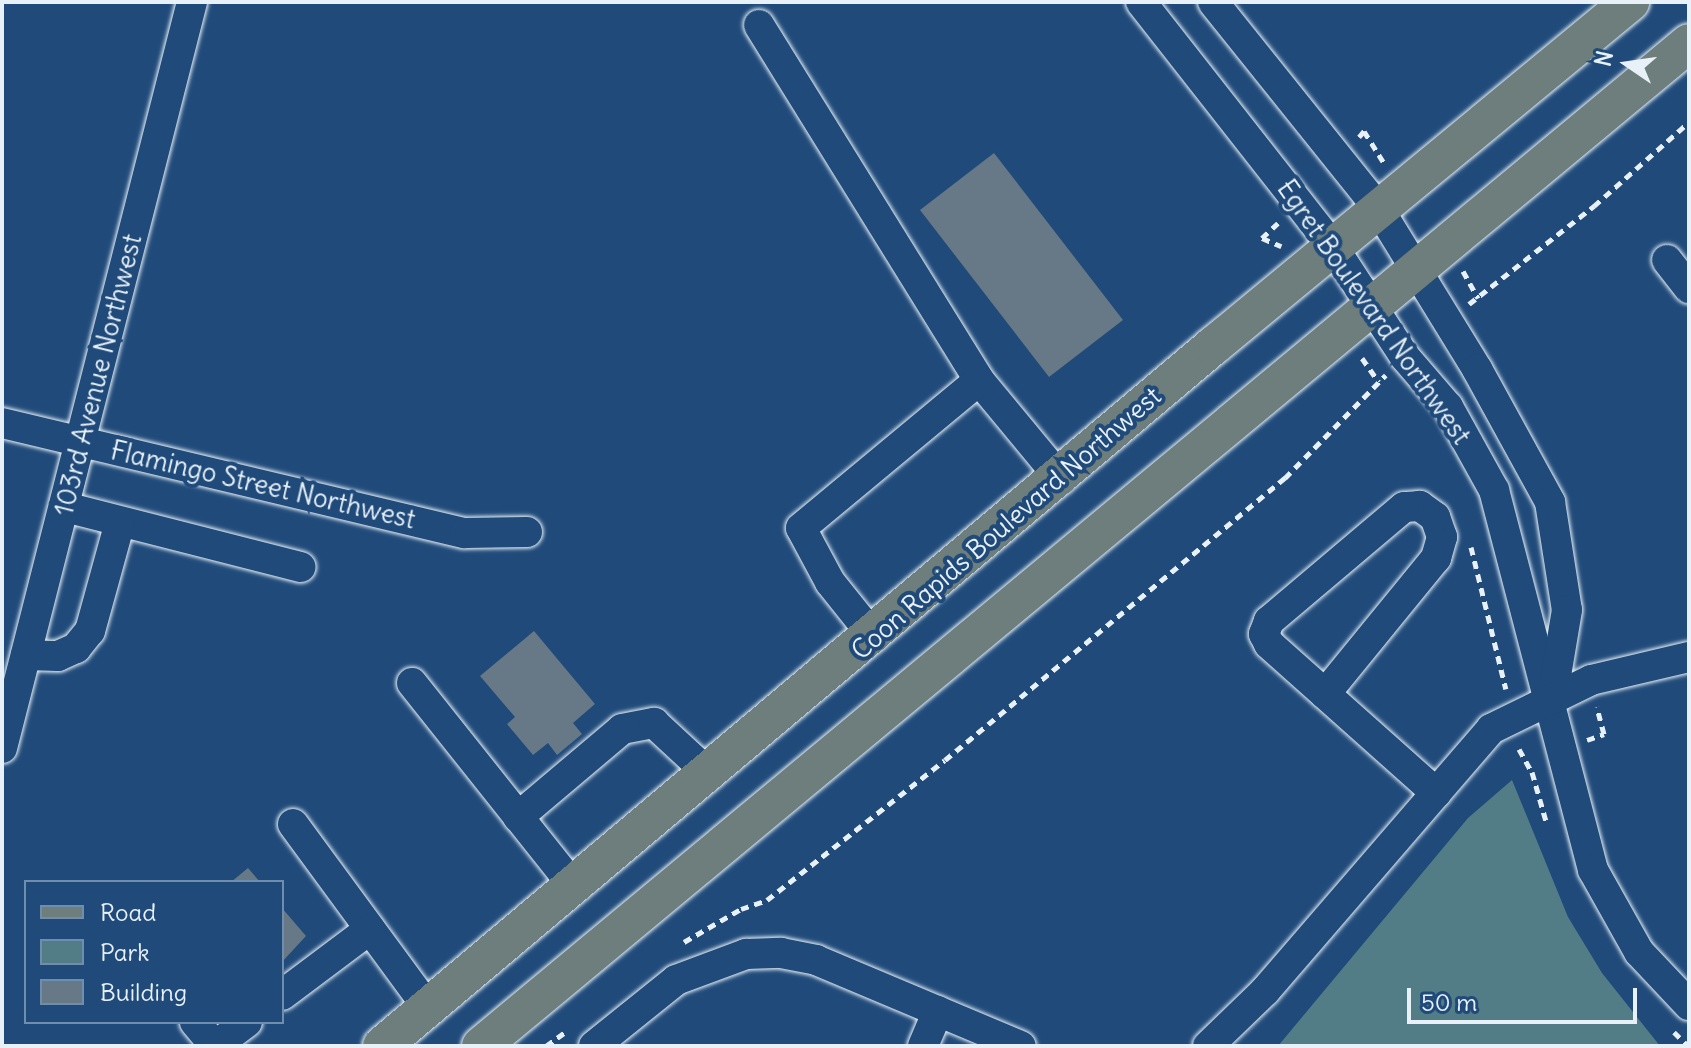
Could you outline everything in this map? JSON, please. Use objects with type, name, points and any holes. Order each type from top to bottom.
[{"type":"main road","name":"Coon Rapids Boulevard Northwest","points":[[382,1046],[874,637],[1378,208],[1630,2]]},
{"type":"main road","points":[[481,1046],[1689,43]]},
{"type":"street","name":"103rd Avenue Northwest","points":[[2,748],[192,2]]},
{"type":"street","name":"Egret Boulevard Northwest","points":[[1141,2],[1333,247],[1405,357],[1448,407],[1494,490],[1552,702],[1562,762],[1593,870],[1639,952],[1689,1005]]},
{"type":"street","name":"Egret Boulevard Northwest","points":[[1213,2],[1378,208],[1417,269],[1550,502],[1567,610],[1552,702]]},
{"type":"street","points":[[759,25],[979,380],[1061,479]]},
{"type":"street","points":[[1667,260],[1689,288]]},
{"type":"street","points":[[874,637],[830,582],[801,528],[979,380]]},
{"type":"street","name":"Flamingo Street Northwest","points":[[2,423],[465,533],[527,532]]},
{"type":"street","points":[[1325,694],[1436,558],[1442,537],[1435,517],[1420,506],[1404,507],[1269,621],[1264,634],[1269,644],[1325,694],[1436,793]]},
{"type":"street","points":[[65,507],[300,567]]},
{"type":"street","points":[[26,655],[58,656],[76,648],[90,631],[120,522]]},
{"type":"street","points":[[1208,1046],[1265,991],[1491,729],[1511,715],[1552,702],[1591,680],[1689,657]]},
{"type":"street","points":[[412,683],[574,887]]},
{"type":"street","points":[[518,817],[622,729],[654,723],[709,774]]},
{"type":"street","points":[[293,824],[428,1008]]},
{"type":"street","points":[[284,994],[370,929]]},
{"type":"street","points":[[586,1033],[676,980],[746,954],[781,953],[816,960],[938,1011],[987,1040],[1021,1046]]},
{"type":"street","points":[[923,1046],[938,1011]]},
{"type":"street","points":[[197,1024],[215,1046],[244,1024]]},
{"type":"path","points":[[1478,298],[1594,206],[1689,122]]},
{"type":"path","points":[[670,950],[741,909],[767,900],[945,760],[1257,503],[1377,381]]},
{"type":"path","points":[[546,1046],[586,1033]]},
{"type":"green space","points":[[1512,780],[1568,917],[1602,973],[1660,1046],[1278,1046],[1468,818]]},
{"type":"building","points":[[994,153],[1123,320],[1049,377],[920,210]]},
{"type":"building","points":[[534,631],[595,704],[573,723],[582,734],[557,755],[548,743],[533,755],[507,724],[515,717],[480,676]]},
{"type":"building","points":[[248,868],[258,880],[233,880]]},
{"type":"building","points":[[284,910],[306,936],[284,960]]}]
